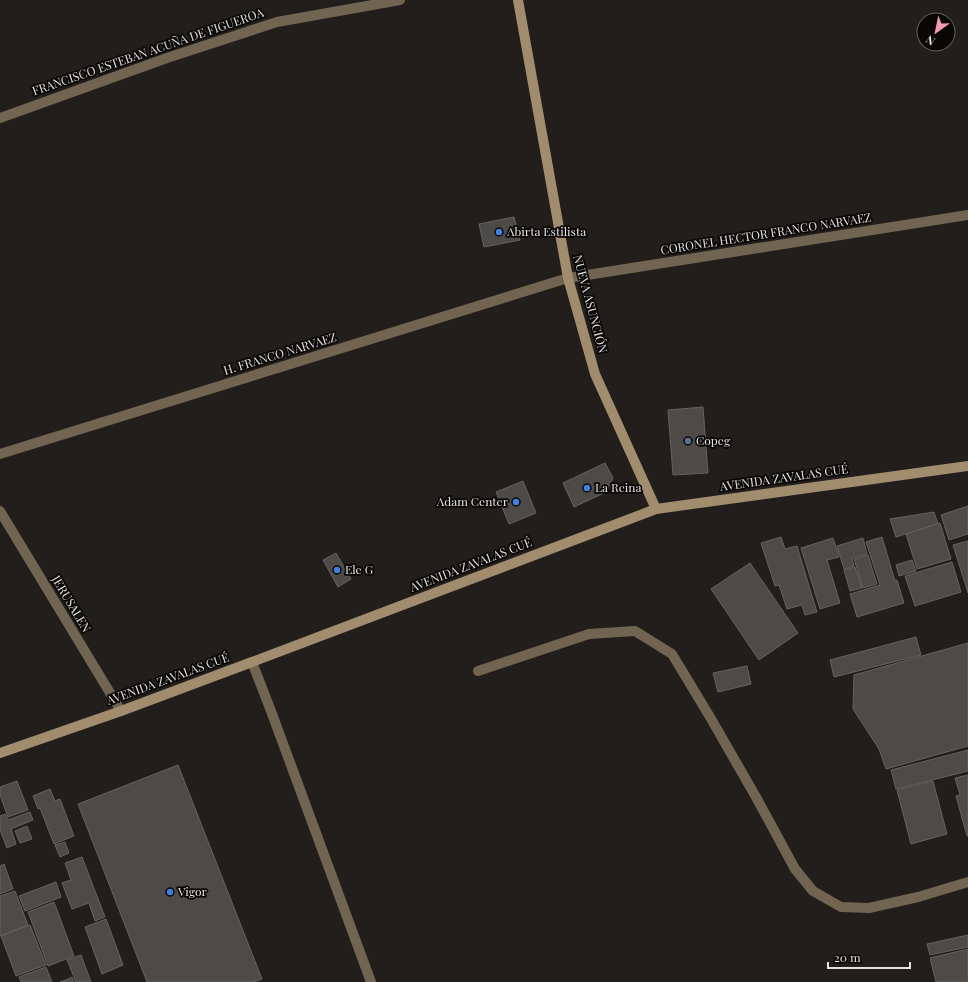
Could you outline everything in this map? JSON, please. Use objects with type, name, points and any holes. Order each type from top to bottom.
[{"type":"main road","name":"NUEVA ASUNCIÓN","points":[[518,0],[568,278],[595,374],[656,509]]},
{"type":"main road","name":"AVENIDA ZAVALAS CUÉ","points":[[0,753],[121,711],[656,509],[968,466]]},
{"type":"street","name":"FRANCISCO ESTEBAN ACUÑA DE FIGUEROA","points":[[0,118],[167,58],[277,22],[400,0]]},
{"type":"street","name":"CORONEL HECTOR FRANCO NARVAEZ","points":[[568,278],[968,215]]},
{"type":"street","name":"H. FRANCO NARVAEZ","points":[[0,454],[568,278]]},
{"type":"street","name":"JERUSALEN","points":[[0,511],[121,711]]},
{"type":"street","points":[[478,671],[589,634],[635,631],[672,654],[756,797],[795,869],[813,891],[841,907],[869,908],[918,897],[968,882]]},
{"type":"street","points":[[252,662],[371,982]]},
{"type":"building","name":"Abirta Estilista","points":[[514,217],[520,240],[484,247],[479,224]]},
{"type":"building","name":"Copeg","points":[[703,407],[708,473],[673,475],[668,410]]},
{"type":"building","name":"La Reina","points":[[605,463],[613,478],[606,492],[574,507],[563,483]]},
{"type":"building","name":"Adam Center","points":[[523,481],[536,513],[509,524],[496,492]]},
{"type":"building","points":[[968,506],[968,534],[949,540],[941,515]]},
{"type":"building","points":[[934,512],[938,524],[896,537],[890,519]]},
{"type":"building","points":[[940,523],[951,559],[917,569],[906,534]]},
{"type":"building","points":[[781,537],[785,549],[797,546],[817,612],[805,615],[802,605],[787,609],[779,585],[775,586],[761,543]]},
{"type":"building","points":[[882,537],[895,581],[897,580],[904,603],[857,617],[850,594],[880,585],[866,542]]},
{"type":"building","points":[[833,538],[839,557],[827,560],[840,603],[820,609],[801,548]]},
{"type":"building","points":[[863,538],[867,554],[852,558],[854,566],[844,569],[837,546]]},
{"type":"building","points":[[968,541],[968,593],[953,545]]},
{"type":"building","name":"Ele G","points":[[336,553],[351,579],[338,587],[323,560]]},
{"type":"building","points":[[868,555],[877,584],[863,588],[854,559]]},
{"type":"building","points":[[912,560],[916,571],[899,576],[896,565]]},
{"type":"building","points":[[952,562],[961,592],[915,606],[905,576]]},
{"type":"building","points":[[750,563],[798,633],[759,660],[711,589]]},
{"type":"building","points":[[855,567],[862,588],[850,591],[844,570]]},
{"type":"building","points":[[916,637],[921,655],[834,677],[830,660]]},
{"type":"building","points":[[968,643],[968,746],[886,769],[879,749],[853,709],[854,675]]},
{"type":"building","points":[[747,666],[751,684],[718,692],[713,673]]},
{"type":"building","points":[[968,750],[968,771],[896,789],[891,770]]},
{"type":"building","name":"Vigor","points":[[178,765],[262,979],[254,982],[147,982],[78,804]]},
{"type":"building","points":[[968,775],[967,836],[956,796],[960,795],[955,778]]},
{"type":"building","points":[[17,781],[28,810],[8,817],[0,795],[0,787]]},
{"type":"building","points":[[933,781],[947,834],[911,844],[897,790]]},
{"type":"building","points":[[50,789],[55,801],[60,799],[74,836],[54,844],[40,808],[38,809],[33,796]]},
{"type":"building","points":[[30,812],[33,820],[11,829],[16,844],[7,848],[0,830],[0,816],[5,814],[8,820]]},
{"type":"building","points":[[27,826],[32,839],[20,843],[15,831]]},
{"type":"building","points":[[65,842],[69,853],[60,857],[55,845]]},
{"type":"building","points":[[82,857],[105,917],[95,921],[89,903],[72,909],[62,883],[71,880],[65,863]]},
{"type":"building","points":[[4,864],[13,889],[0,894],[0,866]]},
{"type":"building","points":[[56,882],[61,897],[25,911],[19,896]]},
{"type":"building","points":[[15,891],[28,925],[0,936],[0,896]]},
{"type":"building","points":[[54,902],[74,956],[48,966],[28,912]]},
{"type":"building","points":[[106,919],[123,965],[102,974],[85,927]]},
{"type":"building","points":[[30,925],[46,965],[16,976],[1,936]]},
{"type":"building","points":[[968,935],[968,947],[930,955],[927,944]]},
{"type":"building","points":[[968,949],[968,982],[936,982],[930,958]]},
{"type":"building","points":[[81,955],[91,982],[76,982],[67,960]]},
{"type":"building","points":[[46,967],[52,982],[21,982],[19,977]]},
{"type":"building","points":[[72,977],[74,982],[60,982],[68,979]]},
{"type":"place","name":"Abirta Estilista","points":[[499,232]]},
{"type":"place","name":"Copeg","points":[[688,441]]},
{"type":"place","name":"La Reina","points":[[587,488]]},
{"type":"place","name":"Adam Center","points":[[516,502]]},
{"type":"place","name":"Ele G","points":[[337,570]]},
{"type":"place","name":"Vigor","points":[[170,892]]}]
